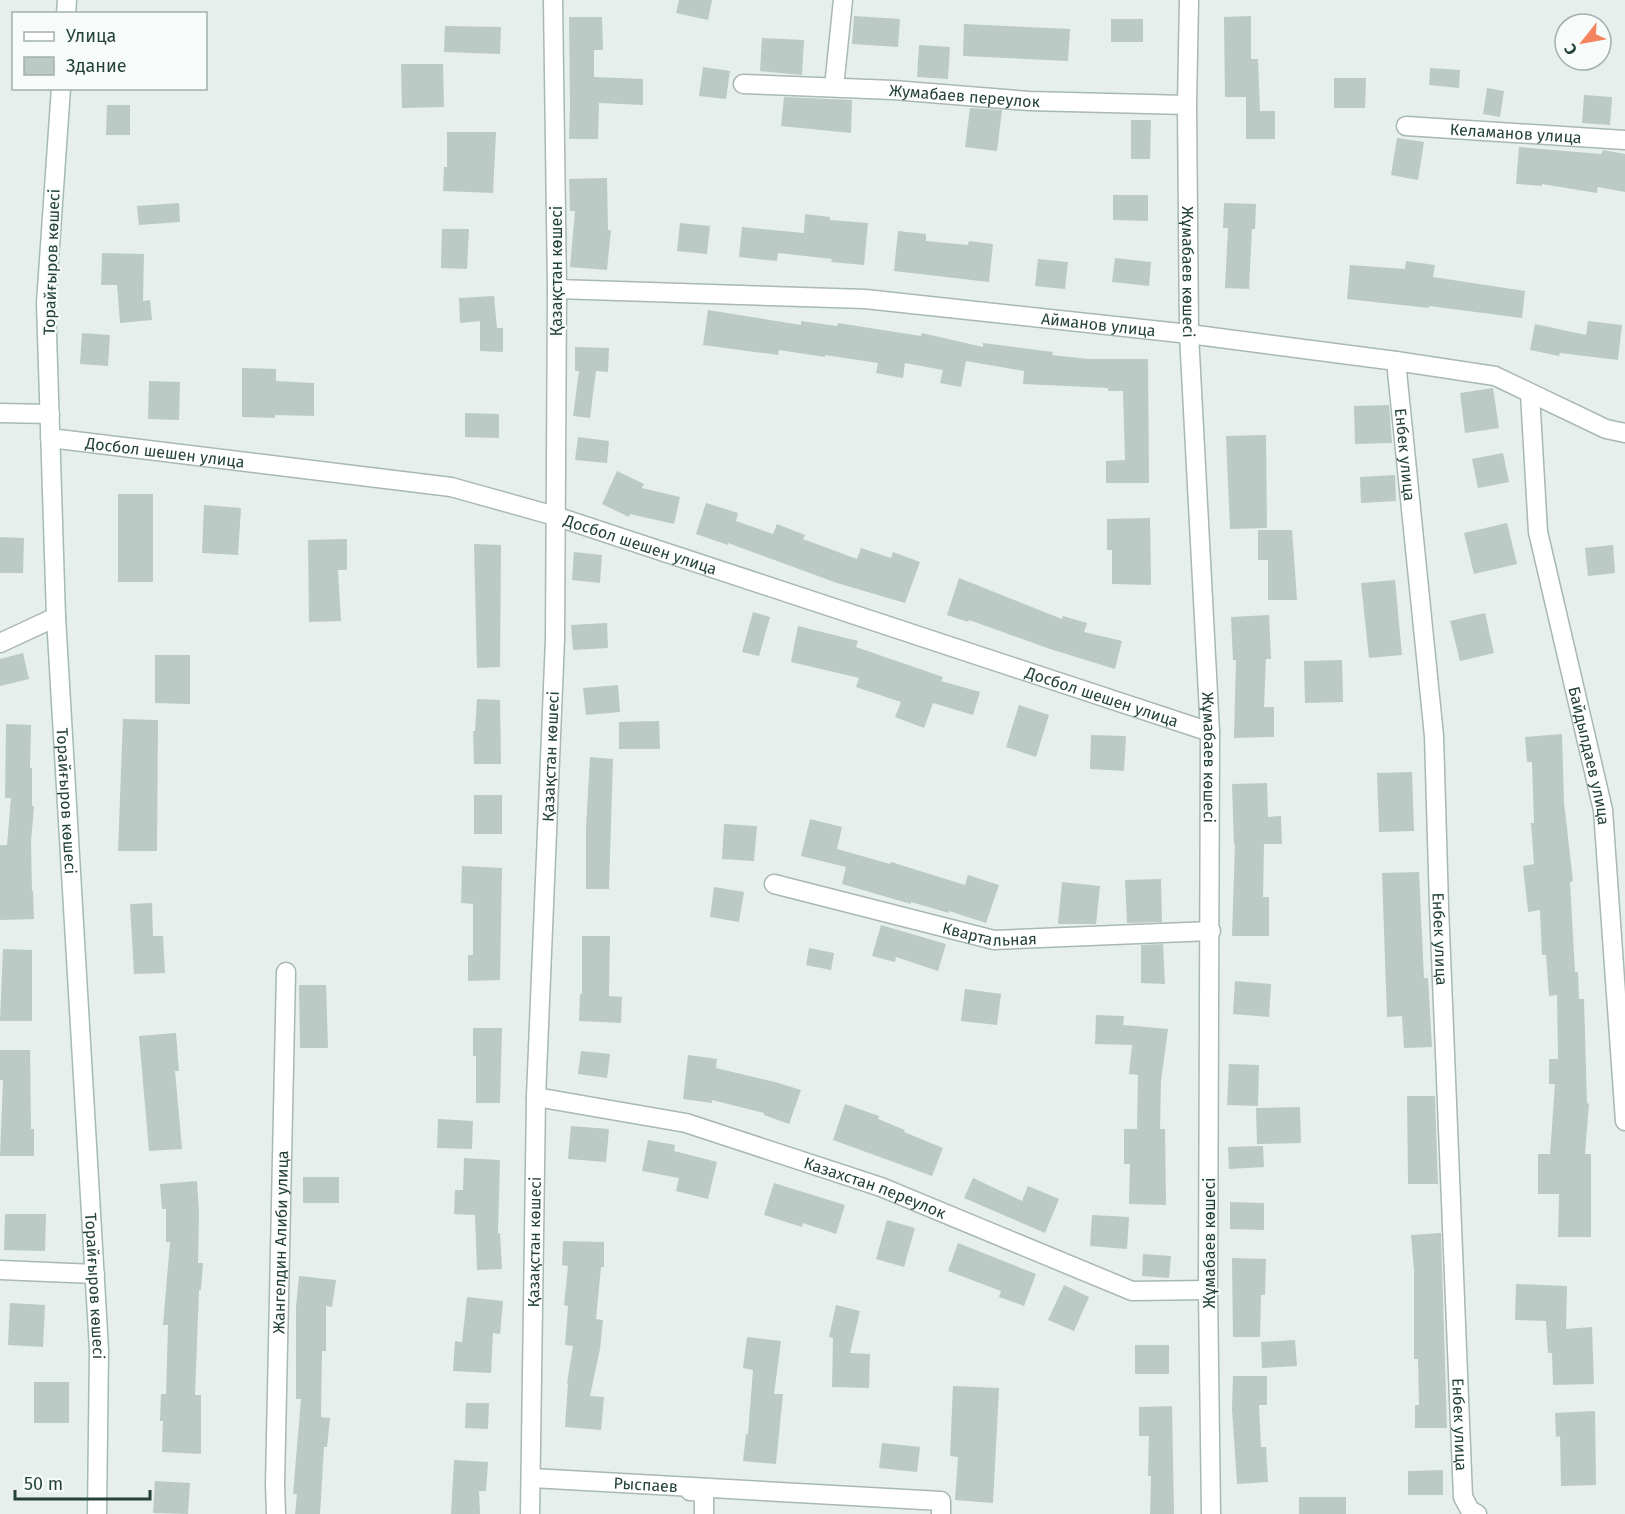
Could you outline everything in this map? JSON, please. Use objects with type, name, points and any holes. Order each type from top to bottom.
[{"type":"street","name":"Қазақстан көшесі","points":[[530,1514],[536,1097],[555,639],[557,289],[554,0]]},
{"type":"street","points":[[834,87],[843,0]]},
{"type":"street","name":"Жұмабаев көшесі","points":[[1189,0],[1187,105],[1189,334],[1210,732],[1208,1290],[1211,1514]]},
{"type":"street","name":"Жумабаев переулок","points":[[743,84],[834,87],[1029,100],[1187,105]]},
{"type":"street","name":"Торайғыров көшесі","points":[[61,90],[46,303],[56,617],[99,1350],[97,1514]]},
{"type":"street","name":"Келаманов улица","points":[[1406,126],[1625,140]]},
{"type":"street","name":"Айманов улица","points":[[557,289],[865,299],[1189,334],[1396,361],[1495,376],[1606,429],[1625,433]]},
{"type":"street","name":"Енбек улица","points":[[1396,361],[1434,736],[1464,1497],[1470,1510],[1477,1514]]},
{"type":"street","name":"Байдылдаев улица","points":[[1530,394],[1538,532],[1603,810],[1625,1121]]},
{"type":"street","points":[[0,413],[50,414]]},
{"type":"street","name":"Досбол шешен улица","points":[[50,438],[450,487],[555,516],[1210,732]]},
{"type":"street","points":[[0,643],[56,617]]},
{"type":"street","name":"Квартальная","points":[[774,884],[994,940],[1210,931]]},
{"type":"street","name":"Жангелдин Алиби улица","points":[[276,1514],[286,972]]},
{"type":"street","name":"Казахстан переулок","points":[[536,1097],[686,1123],[881,1188],[1132,1291],[1208,1290]]},
{"type":"street","points":[[0,1270],[95,1274]]},
{"type":"street","name":"Рыспаев","points":[[532,1479],[704,1492],[704,1514]]},
{"type":"street","name":"Рыспаев","points":[[532,1479],[941,1501],[941,1514]]},
{"type":"building","points":[[679,0],[712,0],[708,20],[676,13]]},
{"type":"building","points":[[854,16],[900,19],[898,47],[852,44]]},
{"type":"building","points":[[1251,16],[1251,59],[1258,59],[1260,111],[1275,111],[1275,139],[1246,139],[1246,97],[1225,97],[1224,17]]},
{"type":"building","points":[[569,17],[602,17],[603,50],[594,50],[594,77],[643,79],[643,105],[599,103],[598,139],[569,139]]},
{"type":"building","points":[[1111,19],[1143,19],[1143,42],[1111,42]]},
{"type":"building","points":[[964,24],[1070,29],[1068,61],[963,56]]},
{"type":"building","points":[[445,26],[501,27],[500,54],[444,52]]},
{"type":"building","points":[[762,38],[804,40],[802,75],[760,71]]},
{"type":"building","points":[[919,45],[950,47],[948,79],[917,77]]},
{"type":"building","points":[[401,64],[443,64],[444,107],[402,108]]},
{"type":"building","points":[[703,67],[730,71],[726,99],[699,96]]},
{"type":"building","points":[[1430,68],[1460,70],[1459,88],[1429,85]]},
{"type":"building","points":[[1334,78],[1366,78],[1365,108],[1334,108]]},
{"type":"building","points":[[1487,88],[1504,91],[1500,117],[1483,114]]},
{"type":"building","points":[[1584,95],[1612,97],[1610,125],[1582,123]]},
{"type":"building","points":[[784,97],[852,100],[851,133],[781,126]]},
{"type":"building","points":[[107,105],[130,105],[130,135],[106,135]]},
{"type":"building","points":[[970,108],[1002,110],[997,151],[965,147]]},
{"type":"building","points":[[1131,120],[1151,120],[1150,159],[1131,159]]},
{"type":"building","points":[[447,132],[496,132],[493,193],[443,191],[444,167],[447,167]]},
{"type":"building","points":[[1397,138],[1424,142],[1418,180],[1391,175]]},
{"type":"building","points":[[1519,147],[1601,154],[1603,150],[1625,154],[1625,192],[1598,187],[1597,193],[1542,184],[1542,186],[1516,184]]},
{"type":"building","points":[[607,178],[608,230],[611,230],[607,270],[570,267],[575,211],[570,211],[569,179]]},
{"type":"building","points":[[1113,195],[1148,195],[1148,221],[1113,220]]},
{"type":"building","points":[[179,203],[180,222],[139,225],[137,206]]},
{"type":"building","points":[[1224,203],[1256,204],[1255,229],[1252,229],[1249,289],[1225,288],[1228,228],[1223,228]]},
{"type":"building","points":[[805,214],[830,217],[830,220],[868,223],[864,265],[778,253],[777,261],[739,257],[742,227],[804,233]]},
{"type":"building","points":[[680,223],[710,226],[707,254],[677,251]]},
{"type":"building","points":[[442,229],[469,229],[467,269],[441,268]]},
{"type":"building","points":[[898,231],[926,234],[926,241],[968,245],[969,241],[993,244],[989,282],[894,271]]},
{"type":"building","points":[[102,253],[144,254],[143,301],[150,300],[152,320],[120,323],[117,285],[101,285]]},
{"type":"building","points":[[1115,258],[1151,262],[1149,286],[1112,282]]},
{"type":"building","points":[[1038,259],[1068,262],[1065,289],[1035,286]]},
{"type":"building","points":[[1406,261],[1435,265],[1433,277],[1525,291],[1522,318],[1429,306],[1429,308],[1347,299],[1350,265],[1405,269]]},
{"type":"building","points":[[494,296],[497,328],[503,328],[503,352],[480,351],[480,321],[460,323],[459,298]]},
{"type":"building","points":[[708,310],[801,325],[801,321],[837,326],[838,323],[921,336],[922,333],[983,347],[983,343],[1053,352],[1052,355],[1088,359],[1148,359],[1149,483],[1106,483],[1106,461],[1125,460],[1123,391],[1108,391],[1108,388],[1023,384],[1024,371],[966,361],[961,387],[940,383],[943,370],[905,363],[903,378],[876,373],[878,363],[779,350],[778,355],[703,345]]},
{"type":"building","points":[[1588,321],[1622,325],[1618,360],[1560,353],[1559,356],[1530,350],[1535,324],[1586,335]]},
{"type":"building","points":[[82,333],[110,335],[108,366],[80,364]]},
{"type":"building","points":[[575,347],[609,348],[608,372],[596,371],[590,418],[573,416],[579,371],[575,371]]},
{"type":"building","points":[[242,368],[276,369],[276,381],[314,383],[314,416],[242,417]]},
{"type":"building","points":[[149,381],[180,382],[179,420],[148,419]]},
{"type":"building","points":[[1493,388],[1499,428],[1465,433],[1460,393]]},
{"type":"building","points":[[1389,405],[1392,443],[1355,444],[1354,406]]},
{"type":"building","points":[[465,413],[499,414],[499,438],[465,437]]},
{"type":"building","points":[[1266,435],[1267,528],[1230,529],[1226,436]]},
{"type":"building","points":[[578,437],[609,441],[607,463],[575,460]]},
{"type":"building","points":[[1503,453],[1509,482],[1478,488],[1472,459]]},
{"type":"building","points":[[617,471],[644,484],[642,488],[680,497],[674,524],[630,514],[629,517],[602,504]]},
{"type":"building","points":[[1395,475],[1396,501],[1361,503],[1360,477]]},
{"type":"building","points":[[118,494],[153,494],[153,582],[118,582]]},
{"type":"building","points":[[706,503],[738,513],[736,521],[773,534],[777,524],[805,535],[803,539],[857,559],[861,548],[891,558],[893,552],[920,562],[905,603],[837,583],[728,543],[728,545],[696,534]]},
{"type":"building","points":[[204,505],[241,508],[238,555],[202,553]]},
{"type":"building","points":[[1150,518],[1151,585],[1112,584],[1112,550],[1107,550],[1107,519]]},
{"type":"building","points":[[1507,523],[1517,564],[1474,574],[1464,533]]},
{"type":"building","points":[[1258,530],[1292,530],[1297,600],[1268,600],[1268,560],[1258,560]]},
{"type":"building","points":[[0,537],[24,538],[23,573],[0,573]]},
{"type":"building","points":[[347,539],[347,570],[338,570],[341,621],[309,622],[308,540]]},
{"type":"building","points":[[474,544],[501,545],[500,667],[477,668]]},
{"type":"building","points":[[1613,545],[1615,573],[1588,576],[1585,548]]},
{"type":"building","points":[[574,552],[602,555],[600,583],[572,580]]},
{"type":"building","points":[[959,578],[1062,619],[1063,616],[1087,623],[1084,632],[1122,641],[1115,669],[969,620],[968,622],[947,615]]},
{"type":"building","points":[[1395,580],[1402,655],[1369,658],[1361,583]]},
{"type":"building","points":[[753,612],[770,617],[759,656],[742,652]]},
{"type":"building","points":[[1485,613],[1494,653],[1460,661],[1450,621]]},
{"type":"building","points":[[1269,615],[1271,659],[1266,659],[1264,707],[1274,707],[1274,737],[1234,738],[1236,660],[1233,660],[1231,617]]},
{"type":"building","points":[[607,623],[608,648],[573,650],[571,625]]},
{"type":"building","points":[[798,626],[858,641],[856,647],[943,677],[941,681],[980,692],[973,715],[933,703],[924,728],[895,717],[901,702],[856,687],[859,678],[791,662]]},
{"type":"building","points":[[23,653],[29,679],[0,686],[0,659]]},
{"type":"building","points":[[155,655],[190,655],[190,704],[155,703]]},
{"type":"building","points":[[1342,660],[1343,702],[1305,703],[1304,661]]},
{"type":"building","points":[[618,685],[620,712],[586,715],[583,688]]},
{"type":"building","points":[[477,699],[500,700],[501,764],[474,764],[473,731],[475,731]]},
{"type":"building","points":[[1019,705],[1049,715],[1036,757],[1006,747]]},
{"type":"building","points":[[123,719],[158,720],[157,851],[118,851]]},
{"type":"building","points":[[659,721],[660,749],[619,749],[619,722]]},
{"type":"building","points":[[6,724],[31,725],[30,768],[32,768],[32,806],[34,806],[31,842],[34,919],[0,920],[0,845],[7,845],[11,798],[5,798]]},
{"type":"building","points":[[1562,734],[1564,802],[1573,881],[1570,882],[1575,972],[1578,972],[1579,999],[1584,999],[1587,1103],[1589,1104],[1585,1154],[1591,1154],[1591,1237],[1558,1237],[1559,1194],[1538,1194],[1538,1154],[1550,1154],[1555,1084],[1549,1084],[1549,1059],[1558,1059],[1557,995],[1549,996],[1546,955],[1542,955],[1540,910],[1528,912],[1523,866],[1534,864],[1531,823],[1534,823],[1532,762],[1527,762],[1525,737]]},
{"type":"building","points":[[1091,735],[1126,736],[1124,771],[1090,769]]},
{"type":"building","points":[[590,757],[613,759],[609,889],[586,889],[586,828]]},
{"type":"building","points":[[1412,772],[1414,831],[1379,832],[1377,773]]},
{"type":"building","points":[[1267,783],[1268,817],[1281,816],[1282,844],[1264,844],[1263,897],[1269,897],[1269,936],[1232,936],[1235,845],[1232,784]]},
{"type":"building","points":[[474,795],[502,795],[502,834],[474,834]]},
{"type":"building","points":[[810,819],[842,827],[837,849],[890,864],[891,862],[965,885],[968,875],[999,885],[986,923],[949,911],[949,913],[911,902],[911,904],[842,884],[846,867],[801,856]]},
{"type":"building","points":[[724,824],[757,826],[754,861],[722,859]]},
{"type":"building","points":[[462,866],[502,868],[500,980],[468,981],[468,955],[473,955],[473,904],[461,903]]},
{"type":"building","points":[[1419,872],[1424,978],[1428,978],[1432,1047],[1404,1048],[1402,1016],[1387,1017],[1382,873]]},
{"type":"building","points":[[1161,879],[1162,922],[1127,923],[1125,880]]},
{"type":"building","points":[[1062,882],[1100,886],[1096,924],[1058,924]]},
{"type":"building","points":[[714,887],[744,892],[739,922],[710,917]]},
{"type":"building","points":[[152,903],[153,936],[163,936],[165,973],[134,974],[130,904]]},
{"type":"building","points":[[881,925],[946,944],[938,971],[896,957],[895,962],[872,956]]},
{"type":"building","points":[[582,936],[610,936],[609,996],[622,997],[621,1023],[579,1021],[580,994],[582,994]]},
{"type":"building","points":[[1163,944],[1165,984],[1141,983],[1141,945]]},
{"type":"building","points":[[809,948],[834,953],[831,970],[806,965]]},
{"type":"building","points":[[3,949],[32,950],[32,1021],[0,1021]]},
{"type":"building","points":[[1235,981],[1271,984],[1269,1017],[1233,1014]]},
{"type":"building","points":[[299,985],[326,985],[328,1048],[300,1048]]},
{"type":"building","points":[[965,989],[1001,994],[997,1025],[961,1021]]},
{"type":"building","points":[[1096,1015],[1124,1016],[1123,1025],[1168,1029],[1161,1081],[1160,1129],[1165,1129],[1166,1205],[1129,1204],[1130,1164],[1124,1164],[1124,1129],[1137,1129],[1138,1075],[1129,1074],[1132,1045],[1095,1044]]},
{"type":"building","points":[[473,1028],[502,1028],[500,1103],[476,1103],[476,1056],[473,1056]]},
{"type":"building","points":[[176,1033],[179,1071],[175,1071],[182,1149],[149,1151],[139,1036]]},
{"type":"building","points":[[0,1050],[30,1050],[31,1129],[34,1129],[34,1156],[0,1156],[3,1080],[0,1080]]},
{"type":"building","points":[[581,1051],[610,1054],[607,1078],[578,1074]]},
{"type":"building","points":[[688,1055],[717,1059],[716,1068],[801,1090],[789,1124],[764,1115],[764,1113],[712,1100],[712,1103],[683,1099]]},
{"type":"building","points":[[1229,1064],[1259,1065],[1258,1106],[1227,1105]]},
{"type":"building","points":[[1407,1096],[1435,1096],[1438,1184],[1408,1184]]},
{"type":"building","points":[[845,1104],[879,1116],[878,1119],[905,1130],[904,1132],[943,1148],[932,1176],[833,1140]]},
{"type":"building","points":[[1300,1107],[1301,1143],[1257,1144],[1256,1108]]},
{"type":"building","points":[[438,1119],[473,1121],[472,1149],[437,1148]]},
{"type":"building","points":[[571,1126],[609,1129],[606,1162],[568,1159]]},
{"type":"building","points":[[648,1140],[675,1145],[674,1151],[717,1162],[708,1199],[676,1191],[679,1178],[642,1171]]},
{"type":"building","points":[[1263,1146],[1264,1167],[1229,1169],[1228,1147]]},
{"type":"building","points":[[464,1158],[500,1160],[498,1233],[500,1233],[502,1269],[477,1270],[475,1215],[454,1214],[455,1190],[463,1190]]},
{"type":"building","points":[[303,1177],[339,1177],[339,1203],[303,1203]]},
{"type":"building","points":[[973,1178],[1022,1201],[1028,1186],[1059,1199],[1045,1233],[964,1198]]},
{"type":"building","points":[[197,1181],[198,1263],[203,1263],[201,1290],[199,1290],[195,1395],[201,1395],[201,1454],[162,1452],[161,1394],[166,1394],[168,1325],[163,1325],[170,1242],[166,1242],[166,1209],[162,1209],[160,1184]]},
{"type":"building","points":[[774,1183],[845,1205],[836,1234],[803,1223],[802,1227],[764,1215]]},
{"type":"building","points":[[1230,1202],[1264,1203],[1264,1230],[1230,1229]]},
{"type":"building","points":[[5,1214],[46,1214],[45,1251],[4,1250]]},
{"type":"building","points":[[1092,1215],[1129,1217],[1127,1249],[1090,1246]]},
{"type":"building","points":[[887,1220],[915,1228],[904,1267],[876,1259]]},
{"type":"building","points":[[1441,1233],[1447,1428],[1415,1428],[1415,1405],[1419,1405],[1418,1359],[1414,1359],[1414,1271],[1411,1235]]},
{"type":"building","points":[[563,1241],[604,1242],[604,1267],[601,1267],[596,1319],[603,1320],[600,1349],[590,1396],[604,1397],[601,1430],[565,1427],[567,1383],[573,1346],[565,1345],[568,1306],[564,1305],[568,1266],[562,1265]]},
{"type":"building","points":[[958,1243],[1036,1274],[1024,1306],[999,1297],[1001,1291],[948,1271]]},
{"type":"building","points":[[1143,1254],[1171,1256],[1169,1278],[1142,1276]]},
{"type":"building","points":[[1232,1258],[1266,1259],[1265,1295],[1261,1295],[1260,1337],[1233,1337]]},
{"type":"building","points":[[299,1276],[336,1280],[332,1307],[326,1306],[326,1351],[322,1351],[321,1417],[330,1418],[327,1447],[324,1447],[320,1514],[295,1514],[297,1494],[293,1494],[301,1399],[296,1399],[296,1307]]},
{"type":"building","points":[[1516,1284],[1567,1286],[1566,1329],[1592,1327],[1594,1384],[1553,1385],[1552,1353],[1548,1353],[1546,1321],[1515,1320]]},
{"type":"building","points":[[1064,1285],[1089,1297],[1074,1331],[1048,1320]]},
{"type":"building","points":[[467,1297],[503,1301],[500,1334],[493,1333],[491,1373],[453,1371],[455,1341],[462,1342]]},
{"type":"building","points":[[10,1303],[45,1305],[43,1347],[8,1345]]},
{"type":"building","points":[[836,1305],[860,1311],[850,1353],[870,1354],[869,1388],[832,1387],[833,1338],[829,1337]]},
{"type":"building","points":[[747,1337],[781,1341],[774,1394],[783,1394],[776,1464],[743,1461],[746,1434],[748,1434],[753,1370],[743,1368]]},
{"type":"building","points":[[1295,1340],[1297,1366],[1262,1368],[1261,1342]]},
{"type":"building","points":[[1135,1345],[1169,1345],[1169,1374],[1135,1374]]},
{"type":"building","points":[[1233,1376],[1267,1376],[1267,1405],[1259,1405],[1261,1447],[1266,1447],[1268,1482],[1237,1484],[1232,1409]]},
{"type":"building","points":[[34,1382],[69,1382],[69,1423],[34,1423]]},
{"type":"building","points":[[953,1386],[999,1388],[993,1503],[955,1500],[958,1457],[950,1456]]},
{"type":"building","points":[[466,1403],[489,1403],[488,1429],[465,1428]]},
{"type":"building","points":[[1172,1406],[1174,1514],[1150,1514],[1149,1436],[1139,1436],[1139,1407]]},
{"type":"building","points":[[1595,1411],[1596,1485],[1561,1486],[1560,1436],[1556,1437],[1555,1413]]},
{"type":"building","points":[[882,1443],[920,1447],[917,1472],[879,1468]]},
{"type":"building","points":[[454,1460],[488,1462],[486,1491],[479,1491],[480,1514],[451,1514]]},
{"type":"building","points":[[1443,1470],[1443,1495],[1408,1495],[1408,1471]]},
{"type":"building","points":[[155,1481],[190,1483],[188,1514],[153,1513]]},
{"type":"building","points":[[1299,1497],[1346,1497],[1346,1514],[1299,1514]]}]
